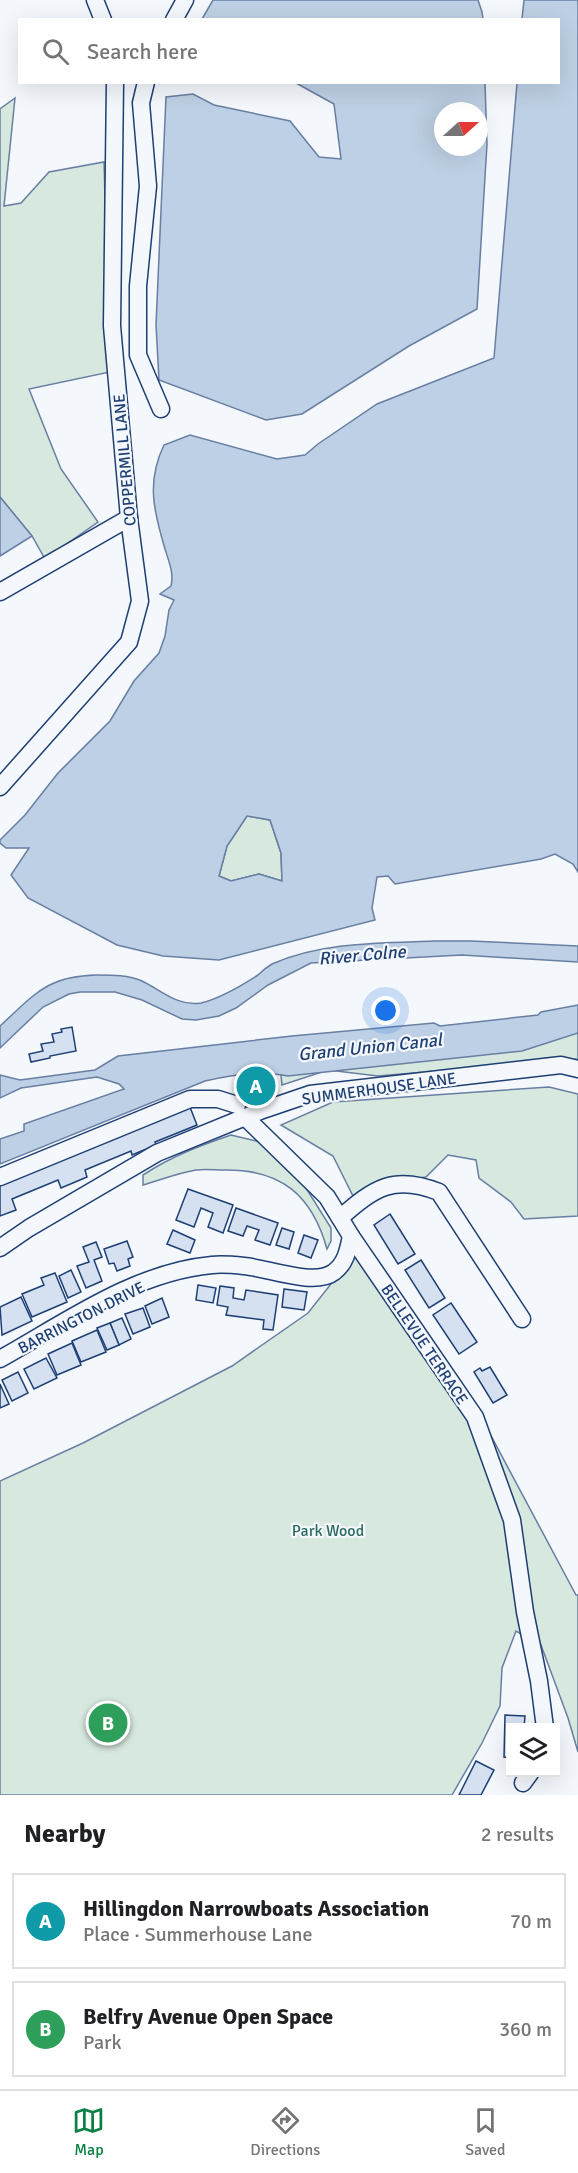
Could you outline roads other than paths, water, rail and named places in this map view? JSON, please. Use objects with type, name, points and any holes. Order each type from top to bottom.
[{"type":"street","points":[[95,0],[102,18]]},
{"type":"street","points":[[175,18],[185,0]]},
{"type":"street","name":"COPPERMILL LANE","points":[[0,787],[129,642],[140,601],[129,518],[112,326],[115,84]]},
{"type":"street","points":[[146,84],[141,103],[148,186],[138,286],[138,355],[160,409]]},
{"type":"street","points":[[0,592],[129,518]]},
{"type":"street","name":"SUMMERHOUSE LANE","points":[[0,1248],[29,1228],[157,1153],[241,1111],[310,1094],[561,1065],[578,1069]]},
{"type":"street","points":[[0,1177],[190,1098],[218,1099],[241,1111]]},
{"type":"street","name":"BELLEVUE TERRACE","points":[[241,1111],[327,1197],[351,1236],[475,1417],[512,1520],[525,1612],[539,1681],[543,1723]]},
{"type":"street","points":[[340,1218],[366,1195],[386,1186],[418,1184],[440,1192],[522,1318]]},
{"type":"street","name":"BARRINGTON DRIVE","points":[[0,1359],[134,1286],[171,1273],[213,1265],[245,1266],[282,1274],[322,1278],[334,1272],[347,1257],[351,1236]]},
{"type":"water","points":[[213,0],[478,0],[483,18],[203,18]]},
{"type":"water","points":[[524,0],[578,0],[578,872],[573,864],[555,854],[541,859],[395,884],[388,876],[377,877],[372,908],[375,920],[219,960],[163,956],[117,945],[28,898],[11,875],[29,848],[6,848],[0,840],[25,815],[58,773],[110,721],[134,681],[159,653],[165,636],[169,610],[174,600],[160,594],[171,586],[172,577],[155,510],[154,497],[155,472],[164,445],[190,435],[277,459],[305,455],[377,404],[494,358],[517,84],[560,84],[560,18],[522,18]],"holes":[[[247,816],[270,820],[281,853],[282,881],[259,874],[231,881],[219,876],[227,846]]]},
{"type":"water","points":[[298,84],[485,84],[486,102],[434,102],[434,156],[486,156],[477,309],[409,346],[302,414],[266,420],[159,380],[156,325],[166,97],[193,94],[214,105],[290,121],[319,157],[341,159],[334,104]]},
{"type":"water","points":[[0,497],[32,536],[0,556]]},
{"type":"water","name":"River Colne","points":[[434,941],[578,946],[578,962],[462,955],[311,963],[268,985],[236,1008],[219,1016],[196,1020],[182,1019],[142,1000],[115,992],[80,992],[69,994],[43,1007],[0,1048],[0,1026],[33,996],[54,983],[66,979],[97,975],[126,976],[142,981],[177,1000],[193,1004],[216,998],[238,987],[272,964],[311,951],[352,945]]},
{"type":"water","name":"Grand Union Canal","points":[[578,1005],[578,1033],[522,1051],[288,1076],[257,1073],[205,1081],[0,1164],[0,1139],[24,1131],[24,1124],[124,1089],[119,1084],[97,1077],[21,1088],[0,1098],[0,1075],[20,1080],[95,1070],[118,1056],[292,1036],[434,1023],[440,1026],[538,1015],[541,1012]]},
{"type":"place","name":"Hillingdon Narrowboats Association","points":[[256,1086]]},
{"type":"place","name":"Belfry Avenue Open Space","points":[[108,1723]]},
{"type":"park label","name":"Park Wood","points":[[328,1530]]}]
